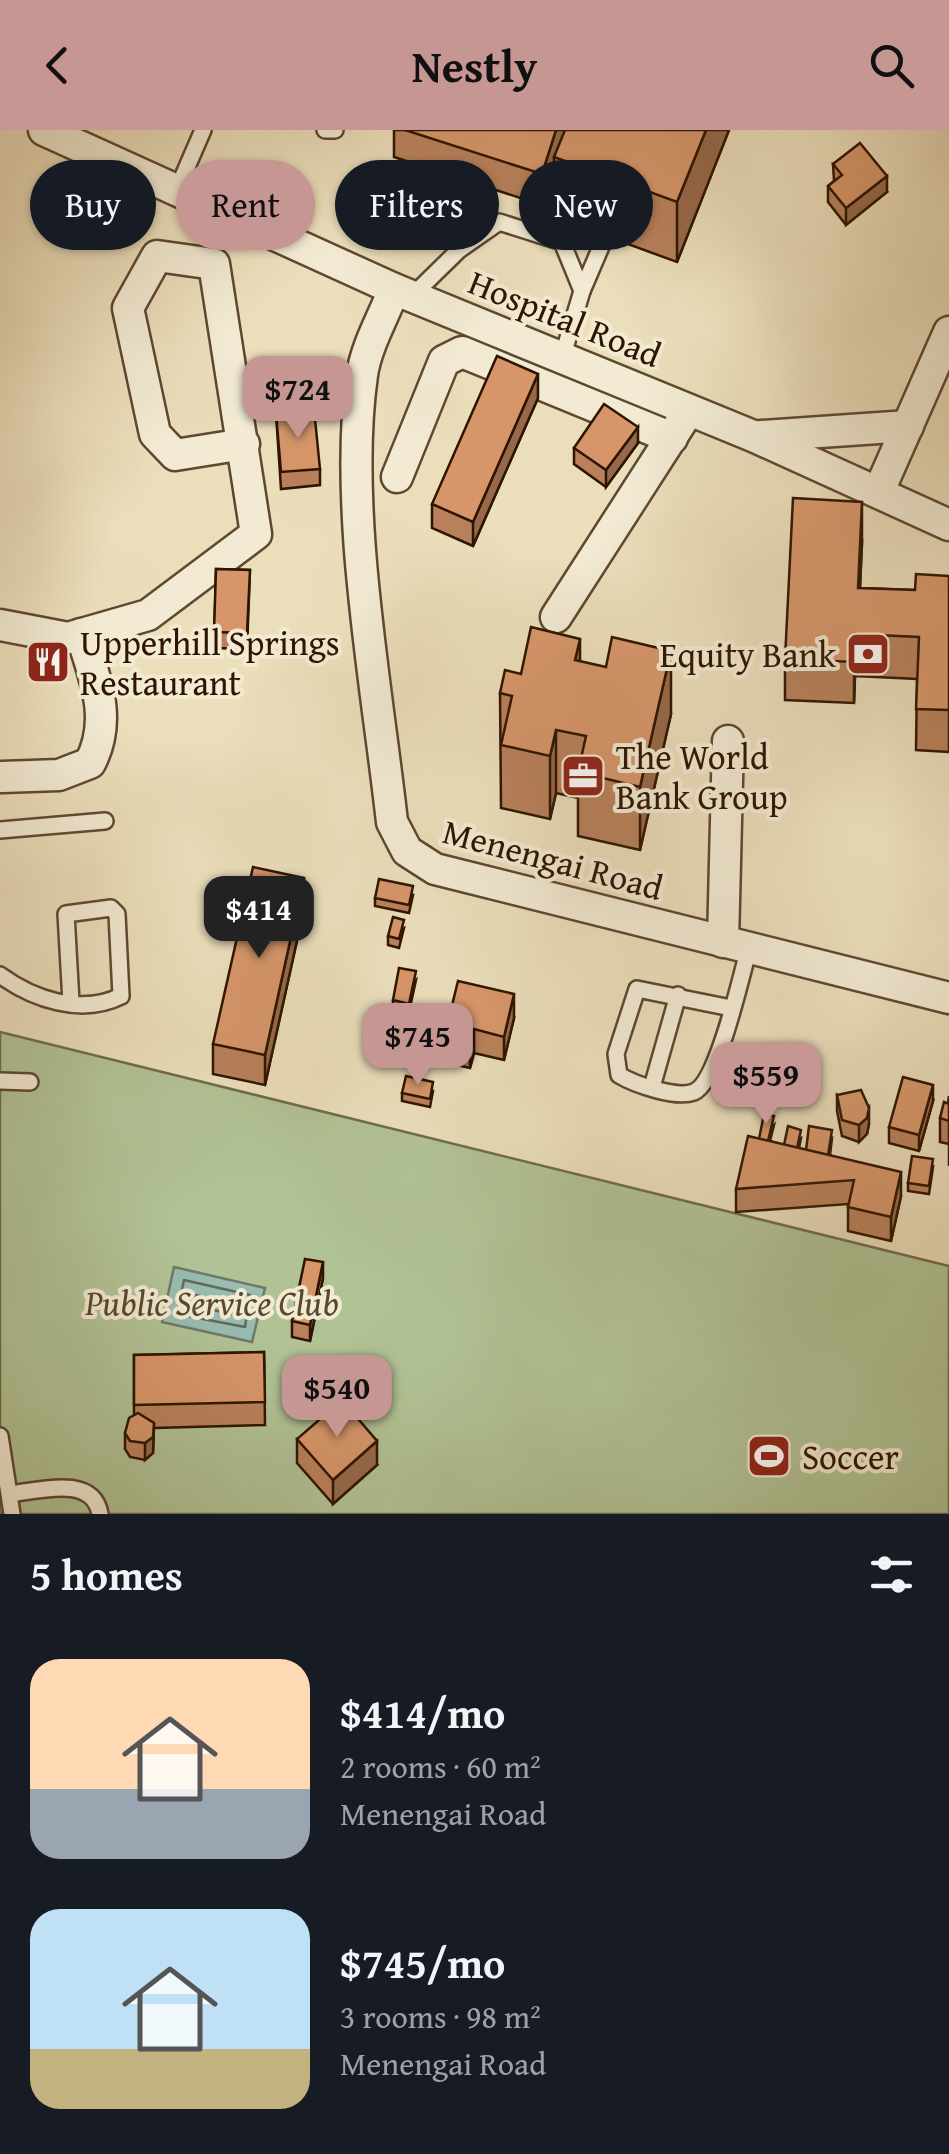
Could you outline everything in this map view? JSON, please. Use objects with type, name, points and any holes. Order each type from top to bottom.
[{"type":"street","name":"Hospital Road","points":[[44,130],[176,190]]},
{"type":"street","name":"Hospital Road","points":[[308,250],[403,293],[753,436],[949,524]]},
{"type":"street","points":[[0,625],[68,638],[148,615],[256,534],[244,444],[214,264],[158,256],[128,308],[156,434],[175,455],[244,444]]},
{"type":"street","name":"Menengai Road","points":[[403,293],[362,370],[358,427],[367,602],[398,838],[418,862],[435,869],[949,998]]},
{"type":"street","points":[[879,491],[949,332]]},
{"type":"street","points":[[396,476],[444,361],[462,352],[672,438]]},
{"type":"street","points":[[556,617],[689,410]]},
{"type":"street","points":[[753,436],[908,426]]},
{"type":"street","points":[[2,777],[59,774],[90,763],[103,740],[102,706],[81,634]]},
{"type":"street","points":[[728,741],[736,945]]},
{"type":"lane","points":[[190,160],[203,130]]},
{"type":"lane","points":[[325,130],[336,130]]},
{"type":"lane","points":[[403,293],[499,222],[562,242],[582,291]]},
{"type":"lane","points":[[562,358],[582,291],[600,250]]},
{"type":"lane","points":[[0,830],[105,821]]},
{"type":"lane","points":[[0,976],[36,1000],[72,1002],[121,996],[116,914],[110,908],[66,914],[72,1002]]},
{"type":"lane","points":[[731,1008],[644,988],[632,998],[616,1066],[627,1080],[684,1094],[696,1091],[709,1078],[731,1008],[736,945]]},
{"type":"lane","points":[[652,1086],[678,995]]},
{"type":"lane","points":[[0,1081],[30,1082]]},
{"type":"lane","points":[[0,1436],[12,1514]]},
{"type":"lane","points":[[10,1494],[66,1487],[87,1492],[98,1504],[100,1514]]},
{"type":"green space","name":"Public Service Club","points":[[0,1032],[949,1266],[949,1514],[0,1514]]},
{"type":"water","points":[[174,1267],[265,1288],[252,1342],[162,1322]]},
{"type":"building","points":[[405,130],[556,130],[546,160],[519,160],[519,167]]},
{"type":"building","points":[[565,130],[706,130],[677,202],[653,193],[653,160],[554,157]]},
{"type":"building","points":[[860,143],[887,176],[846,208],[828,186],[842,175],[833,164]]},
{"type":"building","points":[[497,356],[538,374],[473,522],[432,504]]},
{"type":"building","points":[[604,404],[638,427],[606,470],[574,448]]},
{"type":"building","points":[[314,409],[320,469],[281,472],[276,413]]},
{"type":"building","name":"Equity Bank","points":[[793,498],[862,502],[858,588],[915,590],[916,574],[949,576],[949,710],[916,709],[919,637],[855,634],[854,662],[785,659]]},
{"type":"building","points":[[216,569],[250,570],[247,633],[214,632]]},
{"type":"building","points":[[531,627],[580,639],[575,660],[606,667],[612,637],[671,651],[640,787],[578,772],[586,736],[556,730],[550,756],[501,745],[512,696],[500,693],[505,670],[521,674]]},
{"type":"building","points":[[253,867],[304,878],[265,1055],[213,1044]]},
{"type":"building","points":[[379,879],[413,886],[409,905],[375,898]]},
{"type":"building","points":[[393,917],[404,920],[399,939],[388,936]]},
{"type":"building","points":[[399,968],[416,971],[409,1004],[393,1000]]},
{"type":"building","points":[[458,981],[514,994],[504,1037],[474,1029],[470,1045],[444,1038]]},
{"type":"building","points":[[414,1025],[430,1029],[423,1056],[407,1053]]},
{"type":"building","points":[[406,1076],[433,1082],[430,1099],[402,1093]]},
{"type":"building","points":[[903,1077],[933,1085],[919,1135],[889,1127]]},
{"type":"building","points":[[861,1090],[869,1108],[867,1118],[859,1125],[842,1120],[837,1095]]},
{"type":"building","points":[[944,1102],[949,1104],[949,1121],[940,1118]]},
{"type":"building","points":[[764,1114],[774,1116],[768,1141],[759,1139]]},
{"type":"building","points":[[788,1126],[801,1130],[797,1148],[784,1145]]},
{"type":"building","points":[[809,1126],[832,1130],[828,1155],[806,1150]]},
{"type":"building","points":[[748,1136],[901,1172],[891,1217],[848,1207],[854,1180],[736,1189]]},
{"type":"building","points":[[912,1156],[933,1159],[929,1186],[908,1183]]},
{"type":"building","points":[[305,1259],[323,1262],[310,1325],[292,1321]]},
{"type":"building","points":[[264,1352],[265,1402],[134,1405],[134,1355]]},
{"type":"building","points":[[342,1400],[377,1441],[333,1480],[297,1439]]},
{"type":"building","points":[[138,1413],[154,1423],[153,1437],[145,1443],[130,1441],[125,1433],[129,1418]]},
{"type":"place","name":"Equity Bank","points":[[868,654]]},
{"type":"place","name":"Upperhill Springs Restaurant","points":[[48,662]]},
{"type":"place","name":"The World Bank Group","points":[[583,776]]},
{"type":"place","name":"Soccer","points":[[769,1456]]}]
